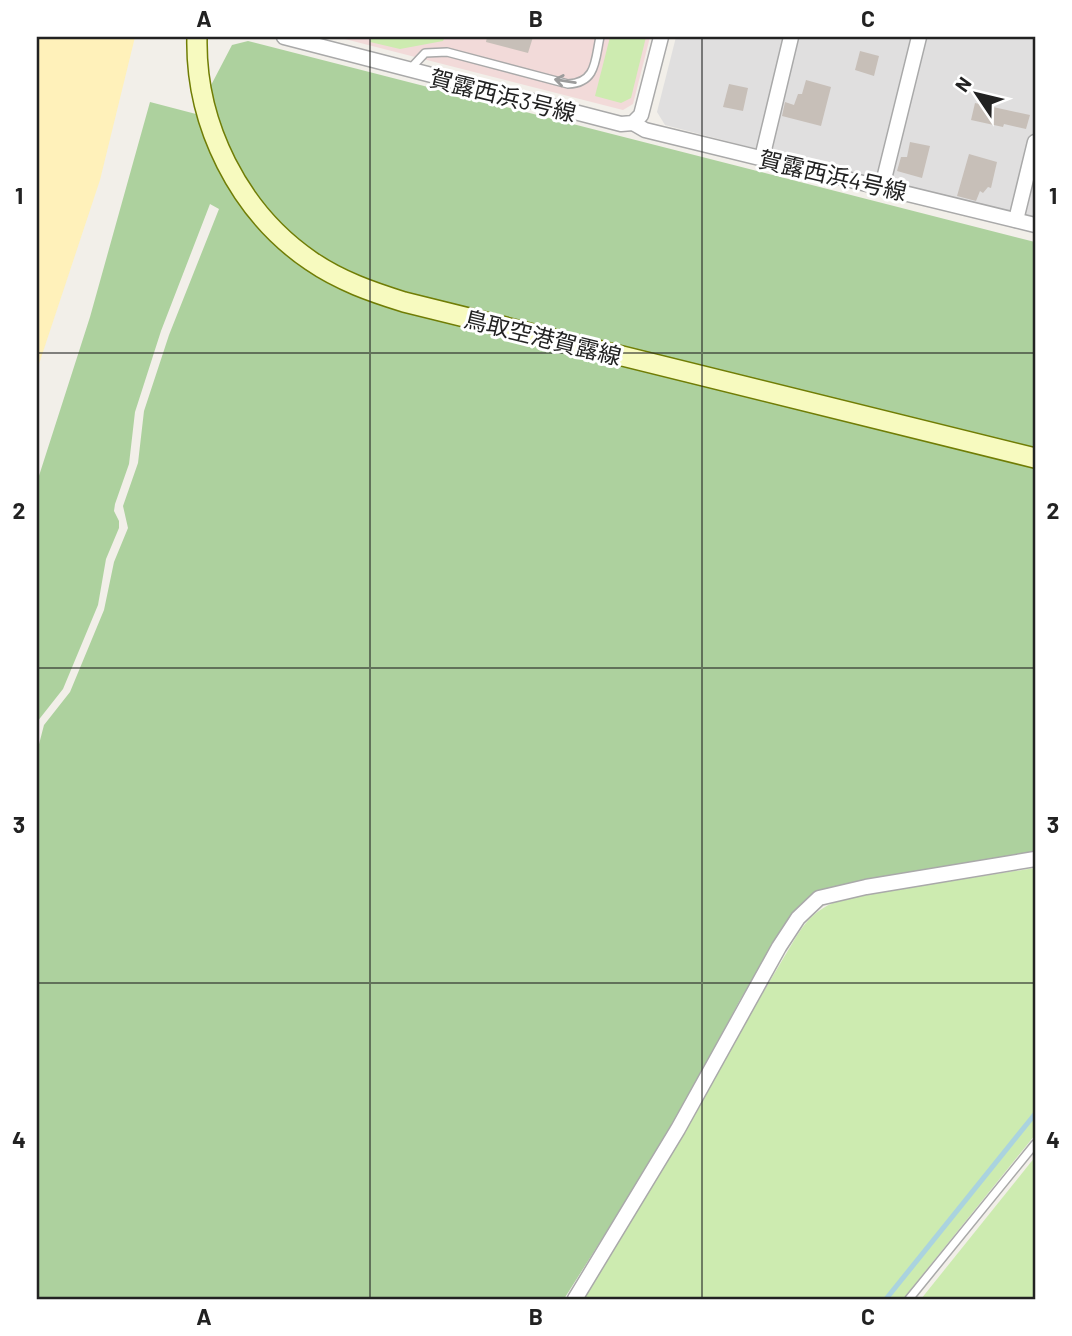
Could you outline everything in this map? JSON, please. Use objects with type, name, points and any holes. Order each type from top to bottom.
[{"type":"main road","name":"鳥取空港賀露線","points":[[197,37],[202,97],[217,145],[228,166],[257,210],[275,231],[294,249],[335,276],[404,302],[1035,458]]},
{"type":"street","name":"賀露西浜3号線","points":[[284,37],[621,124],[633,123]]},
{"type":"street","points":[[633,123],[641,115],[661,37]]},
{"type":"street","points":[[762,158],[791,37]]},
{"type":"street","points":[[882,187],[919,37]]},
{"type":"street","name":"賀露西浜4号線","points":[[633,123],[645,130],[1035,225]]},
{"type":"street","points":[[1016,220],[1035,142]]},
{"type":"street","points":[[575,1299],[678,1129],[779,947],[798,918],[819,898],[866,887],[1035,859]]},
{"type":"lane","points":[[408,71],[425,53],[447,52],[568,83],[580,83],[588,78],[593,67],[600,37]]},
{"type":"lane","points":[[909,1299],[1035,1144]]},
{"type":"shaded area","points":[[337,37],[650,37],[633,104],[623,110]]},
{"type":"shaded area","points":[[676,37],[1035,37],[1035,221],[665,125],[657,112]]},
{"type":"green space","points":[[372,37],[445,37],[443,41],[400,49],[370,42]]},
{"type":"green space","points":[[610,37],[646,37],[631,98],[621,103],[595,96]]},
{"type":"green space","points":[[248,41],[1035,242],[1035,851],[846,884],[817,895],[784,928],[740,1000],[648,1166],[564,1299],[37,1299],[37,752],[44,725],[70,692],[104,610],[114,562],[128,528],[123,506],[138,463],[144,411],[169,335],[219,209],[210,204],[161,331],[135,412],[129,464],[114,511],[119,528],[106,559],[98,605],[63,689],[37,722],[37,482],[90,317],[150,102],[196,114],[232,45]]},
{"type":"green space","points":[[1035,868],[1035,1135],[903,1299],[581,1299],[796,937],[812,916],[847,897]]},
{"type":"green space","points":[[1035,1157],[1035,1299],[921,1299]]},
{"type":"sand","points":[[37,37],[135,37],[100,180],[37,370]]},
{"type":"building","points":[[487,37],[533,37],[528,53],[486,42]]},
{"type":"building","points":[[860,51],[879,56],[874,76],[855,70]]},
{"type":"building","points":[[806,80],[831,87],[821,126],[782,116],[785,102],[794,105],[798,94],[802,94]]},
{"type":"building","points":[[729,84],[748,88],[743,111],[723,107]]},
{"type":"building","points":[[975,103],[1030,115],[1026,129],[971,120]]},
{"type":"building","points":[[910,142],[930,146],[922,178],[897,171],[901,157],[907,157]]},
{"type":"building","points":[[969,154],[997,162],[991,188],[988,187],[983,193],[980,191],[976,201],[957,196]]},
{"type":"waterway","points":[[886,1299],[1035,1114]]}]
